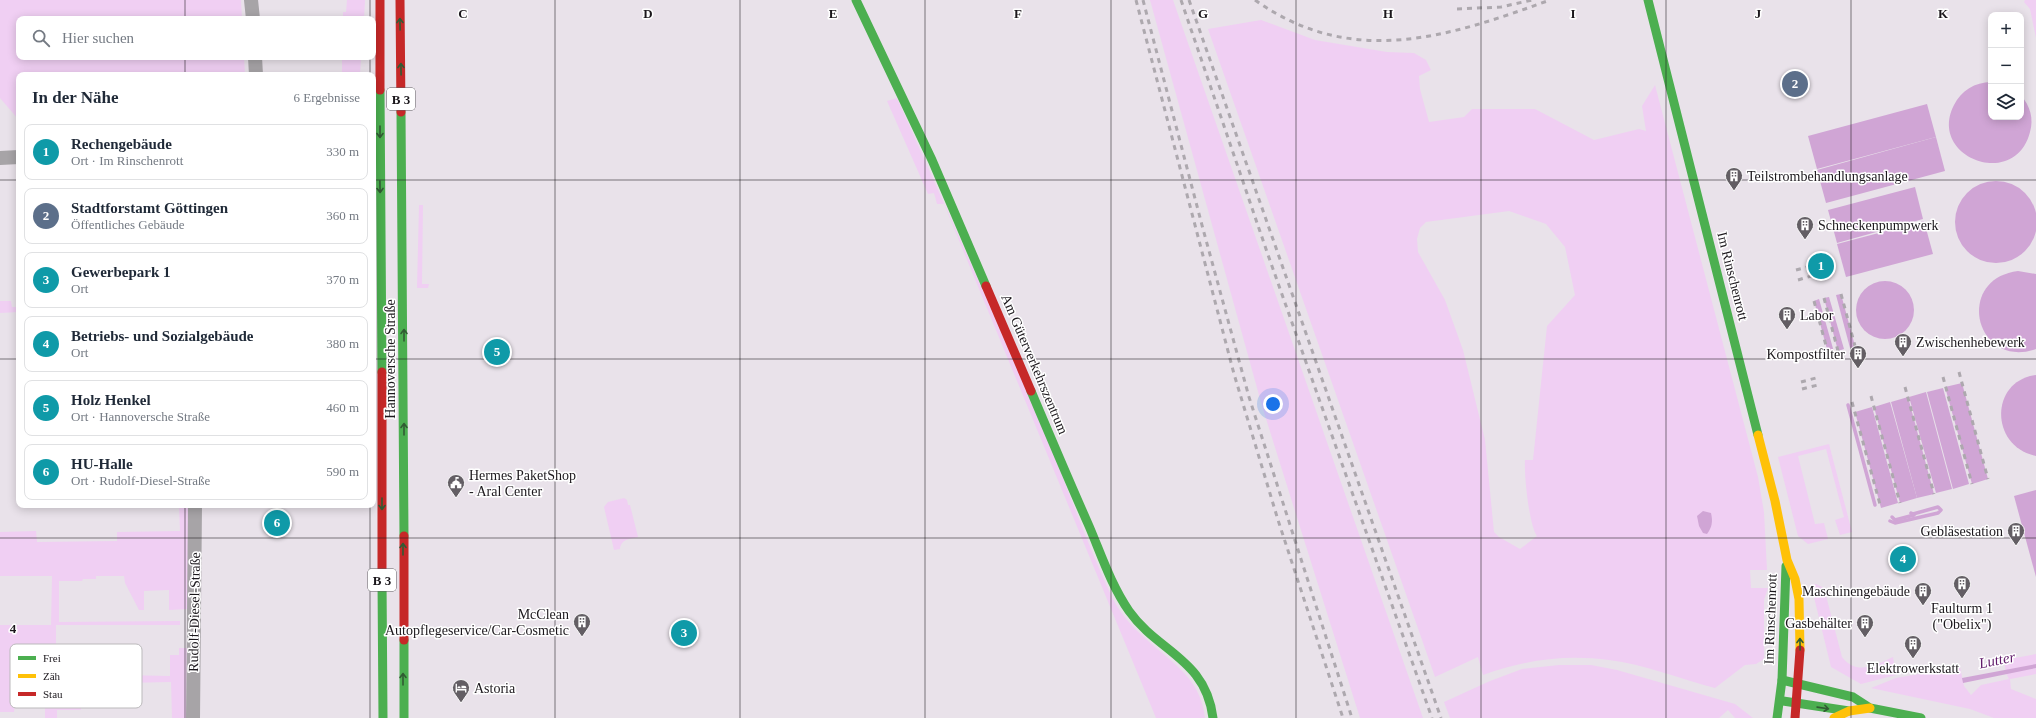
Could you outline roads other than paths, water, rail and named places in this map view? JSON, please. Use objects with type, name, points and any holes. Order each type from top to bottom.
[{"type":"main road","name":"Hannoversche Straße","points":[[380,0],[377,151],[383,718]]},
{"type":"main road","name":"Hannoversche Straße","points":[[400,0],[404,718]]},
{"type":"main road","name":"Am Güterverkehrszentrum","points":[[856,0],[923,140],[1114,585],[1124,603],[1141,625],[1177,655],[1197,676],[1209,696],[1213,718]]},
{"type":"main road","name":"Im Rinschenrott","points":[[1648,0],[1775,501],[1787,560],[1795,579],[1799,599],[1800,660],[1794,718]]},
{"type":"main road","name":"Im Rinschenrott","points":[[1777,718],[1782,680],[1783,593],[1787,560]]},
{"type":"main road","points":[[1782,680],[1853,697],[1870,708]]},
{"type":"main road","points":[[1779,700],[1796,704],[1849,711],[1870,708],[1921,718]]},
{"type":"main road","points":[[1834,718],[1849,711]]},
{"type":"street","points":[[252,0],[253,16]]},
{"type":"street","points":[[255,60],[256,72]]},
{"type":"street","points":[[377,151],[402,153]]},
{"type":"street","points":[[0,158],[16,157]]},
{"type":"street","name":"Rudolf-Diesel-Straße","points":[[193,718],[195,508]]},
{"type":"waterway","points":[[1848,405],[1875,505]]},
{"type":"waterway","points":[[1890,521],[1895,523],[1938,513],[1941,510],[1938,507],[1913,514],[1911,513]]},
{"type":"waterway","points":[[1892,517],[1895,520],[1914,515]]},
{"type":"railway","points":[[1136,0],[1234,374],[1278,520],[1343,718]]},
{"type":"railway","points":[[1143,0],[1249,397],[1352,718]]},
{"type":"railway","points":[[1181,0],[1267,252],[1432,718]]},
{"type":"railway","points":[[1189,0],[1441,718]]},
{"type":"railway","points":[[1255,0],[1291,21],[1328,34],[1364,40],[1401,40],[1437,34],[1475,25],[1550,0]]},
{"type":"railway","points":[[1457,9],[1501,7],[1532,0]]},
{"type":"railway","points":[[1796,270],[1818,264]]},
{"type":"railway","points":[[1798,280],[1821,273]]},
{"type":"railway","points":[[1841,294],[1855,346]]},
{"type":"railway","points":[[1824,298],[1838,351]]},
{"type":"railway","points":[[1814,301],[1828,353]]},
{"type":"railway","points":[[1959,372],[1988,479]]},
{"type":"railway","points":[[1943,377],[1972,484]]},
{"type":"railway","points":[[1801,382],[1816,378]]},
{"type":"railway","points":[[1802,389],[1818,385]]},
{"type":"railway","points":[[1905,387],[1934,494]]},
{"type":"railway","points":[[1871,396],[1900,503]]},
{"type":"railway","points":[[1852,402],[1881,508]]},
{"type":"place","name":"Stadtforstamt Göttingen","points":[[1795,84]]},
{"type":"place","name":"Teilstrombehandlungsanlage","points":[[1734,191]]},
{"type":"place","name":"Schneckenpumpwerk","points":[[1805,240]]},
{"type":"place","name":"Rechengebäude","points":[[1821,266]]},
{"type":"place","name":"Labor","points":[[1787,330]]},
{"type":"place","name":"Holz Henkel","points":[[497,352]]},
{"type":"place","name":"Zwischenhebewerk","points":[[1903,357]]},
{"type":"place","name":"Kompostfilter","points":[[1858,369]]},
{"type":"place","name":"Hermes PaketShop - Aral Center","points":[[456,498]]},
{"type":"place","name":"HU-Halle","points":[[277,523]]},
{"type":"place","name":"Gebläsestation","points":[[2016,546]]},
{"type":"place","name":"Betriebs- und Sozialgebäude","points":[[1903,559]]},
{"type":"place","name":"Faulturm 1 (\"Obelix\")","points":[[1962,599]]},
{"type":"place","name":"Maschinengebäude","points":[[1923,606]]},
{"type":"place","name":"Gewerbepark 1","points":[[684,633]]},
{"type":"place","name":"McClean Autopflegeservice/Car-Cosmetic","points":[[582,637]]},
{"type":"place","name":"Gasbehälter","points":[[1865,638]]},
{"type":"place","name":"Elektrowerkstatt","points":[[1913,659]]},
{"type":"place","name":"Astoria","points":[[461,703]]},
{"type":"water label","name":"Lutter","points":[[1997,660]]}]
